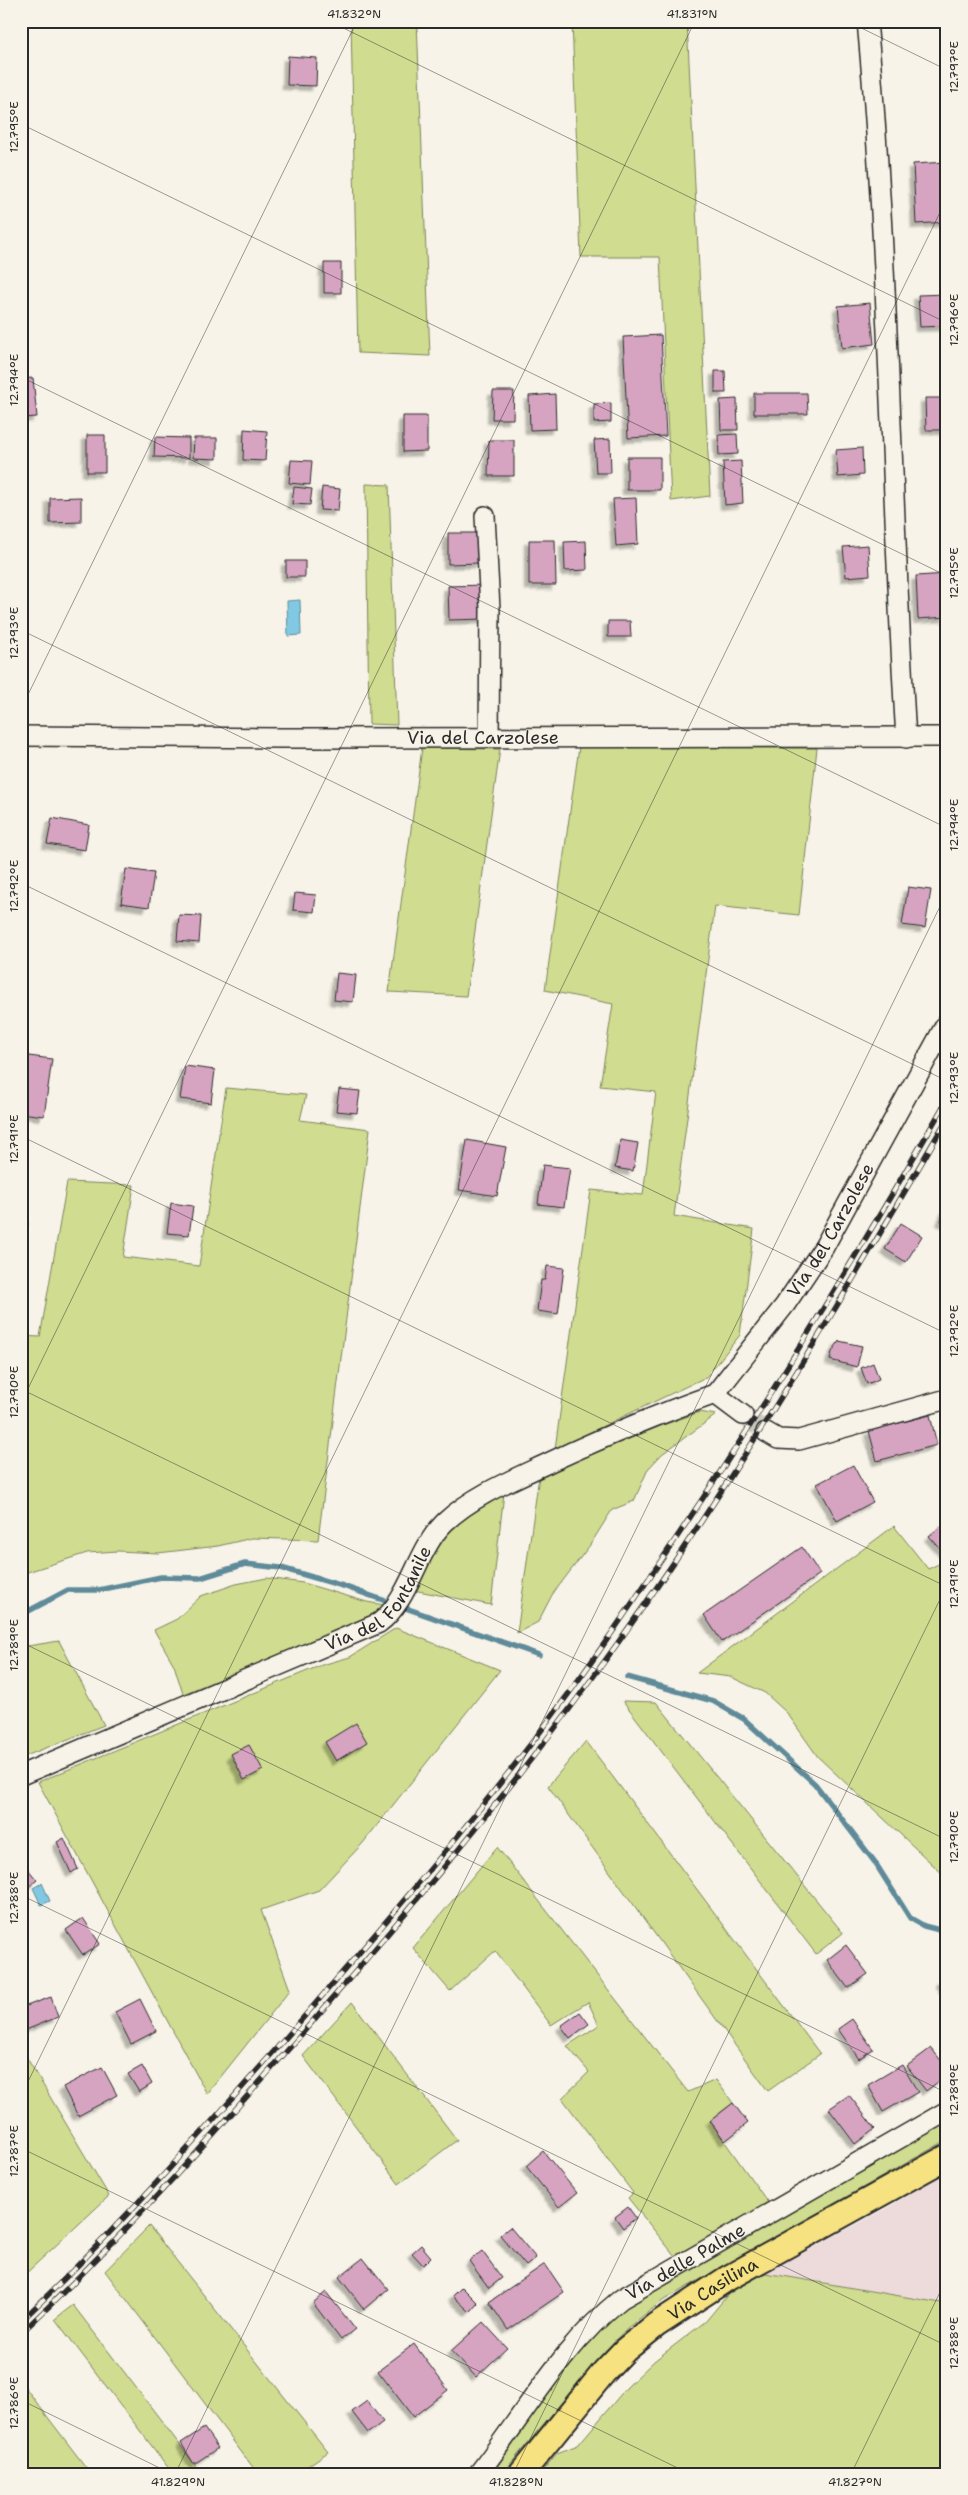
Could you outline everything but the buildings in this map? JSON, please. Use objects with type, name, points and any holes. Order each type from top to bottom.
[{"type":"main road","name":"Via Casilina","points":[[520,2474],[612,2363],[661,2322],[728,2278],[947,2158]]},
{"type":"street","points":[[867,21],[883,250],[906,738]]},
{"type":"street","points":[[485,516],[490,609],[489,738]]},
{"type":"street","name":"Via del Carzolese","points":[[21,736],[947,737]]},
{"type":"street","name":"Via del Carzolese","points":[[715,1394],[785,1305],[819,1255],[889,1131],[947,1022]]},
{"type":"street","points":[[715,1394],[743,1415]]},
{"type":"street","name":"Via del Fontanile","points":[[21,1774],[361,1631],[384,1619],[404,1590],[431,1538],[446,1521],[466,1505],[576,1450],[671,1409],[715,1394]]},
{"type":"street","points":[[766,1432],[778,1439],[798,1440],[947,1399]]},
{"type":"street","name":"Via delle Palme","points":[[478,2474],[563,2359],[598,2320],[621,2300],[947,2111]]},
{"type":"shaded area","points":[[947,2172],[947,2304],[765,2273],[883,2210]]},
{"type":"green space","points":[[351,21],[417,21],[430,356],[358,353]]},
{"type":"green space","points":[[572,21],[687,21],[710,496],[671,501],[660,257],[581,257]]},
{"type":"green space","points":[[366,484],[389,485],[397,725],[369,724]]},
{"type":"green space","points":[[579,747],[817,748],[799,915],[715,906],[674,1216],[754,1229],[740,1335],[706,1377],[555,1449],[591,1190],[643,1195],[656,1092],[600,1086],[613,1004],[545,990]]},
{"type":"green space","points":[[422,748],[500,749],[466,996],[389,992]]},
{"type":"green space","points":[[226,1088],[306,1095],[300,1120],[370,1129],[318,1540],[252,1538],[218,1546],[158,1553],[118,1551],[87,1553],[21,1574],[21,1336],[40,1337],[67,1182],[134,1185],[123,1257],[199,1266]]},
{"type":"green space","points":[[700,1412],[716,1415],[662,1454],[648,1469],[634,1501],[612,1510],[590,1545],[552,1595],[538,1622],[517,1633],[539,1476],[663,1425]]},
{"type":"green space","points":[[504,1493],[491,1605],[413,1590],[433,1547],[459,1520]]},
{"type":"green space","points":[[894,1526],[928,1569],[947,1560],[947,1878],[818,1757],[787,1713],[765,1693],[731,1677],[697,1673]]},
{"type":"green space","points":[[267,1578],[303,1583],[367,1602],[384,1605],[365,1620],[183,1694],[174,1665],[154,1630],[177,1619],[201,1596],[236,1584]]},
{"type":"green space","points":[[396,1628],[500,1670],[363,1843],[319,1890],[261,1910],[290,1990],[207,2094],[38,1782],[322,1665],[350,1657]]},
{"type":"green space","points":[[59,1641],[104,1725],[23,1757],[21,1647]]},
{"type":"green space","points":[[623,1701],[656,1702],[843,1933],[816,1954]]},
{"type":"green space","points":[[586,1741],[820,2054],[768,2091],[548,1786]]},
{"type":"green space","points":[[497,1847],[688,2092],[716,2080],[733,2103],[710,2121],[769,2204],[675,2256],[628,2198],[633,2193],[562,2098],[589,2072],[567,2046],[599,2025],[588,2002],[551,2025],[495,1951],[450,1991],[413,1948]]},
{"type":"green space","points":[[352,2002],[457,2140],[399,2184],[303,2056]]},
{"type":"green space","points":[[21,2048],[109,2196],[21,2278]]},
{"type":"green space","points":[[947,2121],[947,2140],[664,2300],[627,2328],[597,2360],[502,2474],[485,2474],[581,2352],[618,2313],[667,2278]]},
{"type":"green space","points":[[149,2226],[328,2452],[296,2474],[258,2474],[105,2271]]},
{"type":"green space","points":[[765,2273],[947,2304],[947,2474],[540,2474],[557,2453],[578,2445],[627,2387],[654,2361],[706,2321],[730,2292]]},
{"type":"green space","points":[[73,2305],[202,2474],[173,2474],[55,2319]]},
{"type":"green space","points":[[21,2382],[91,2474],[21,2474]]},
{"type":"water","points":[[300,600],[301,635],[288,636],[287,601]]},
{"type":"water","points":[[42,1883],[50,1901],[41,1905],[33,1888]]},
{"type":"waterway","points":[[21,1615],[68,1590],[99,1590],[161,1577],[200,1578],[245,1564],[281,1568],[343,1586],[539,1655]]},
{"type":"waterway","points":[[627,1677],[713,1701],[744,1719],[815,1784],[874,1861],[910,1918],[924,1926],[947,1932]]},
{"type":"tunnel","points":[[743,1415],[766,1432]]},
{"type":"railway","points":[[21,2321],[91,2252],[192,2144],[416,1886],[537,1736],[627,1611],[749,1427],[850,1265],[947,1100]]},
{"type":"railway","points":[[21,2333],[94,2262],[267,2074],[447,1863],[554,1730],[637,1616],[730,1477],[819,1335],[947,1119]]}]
